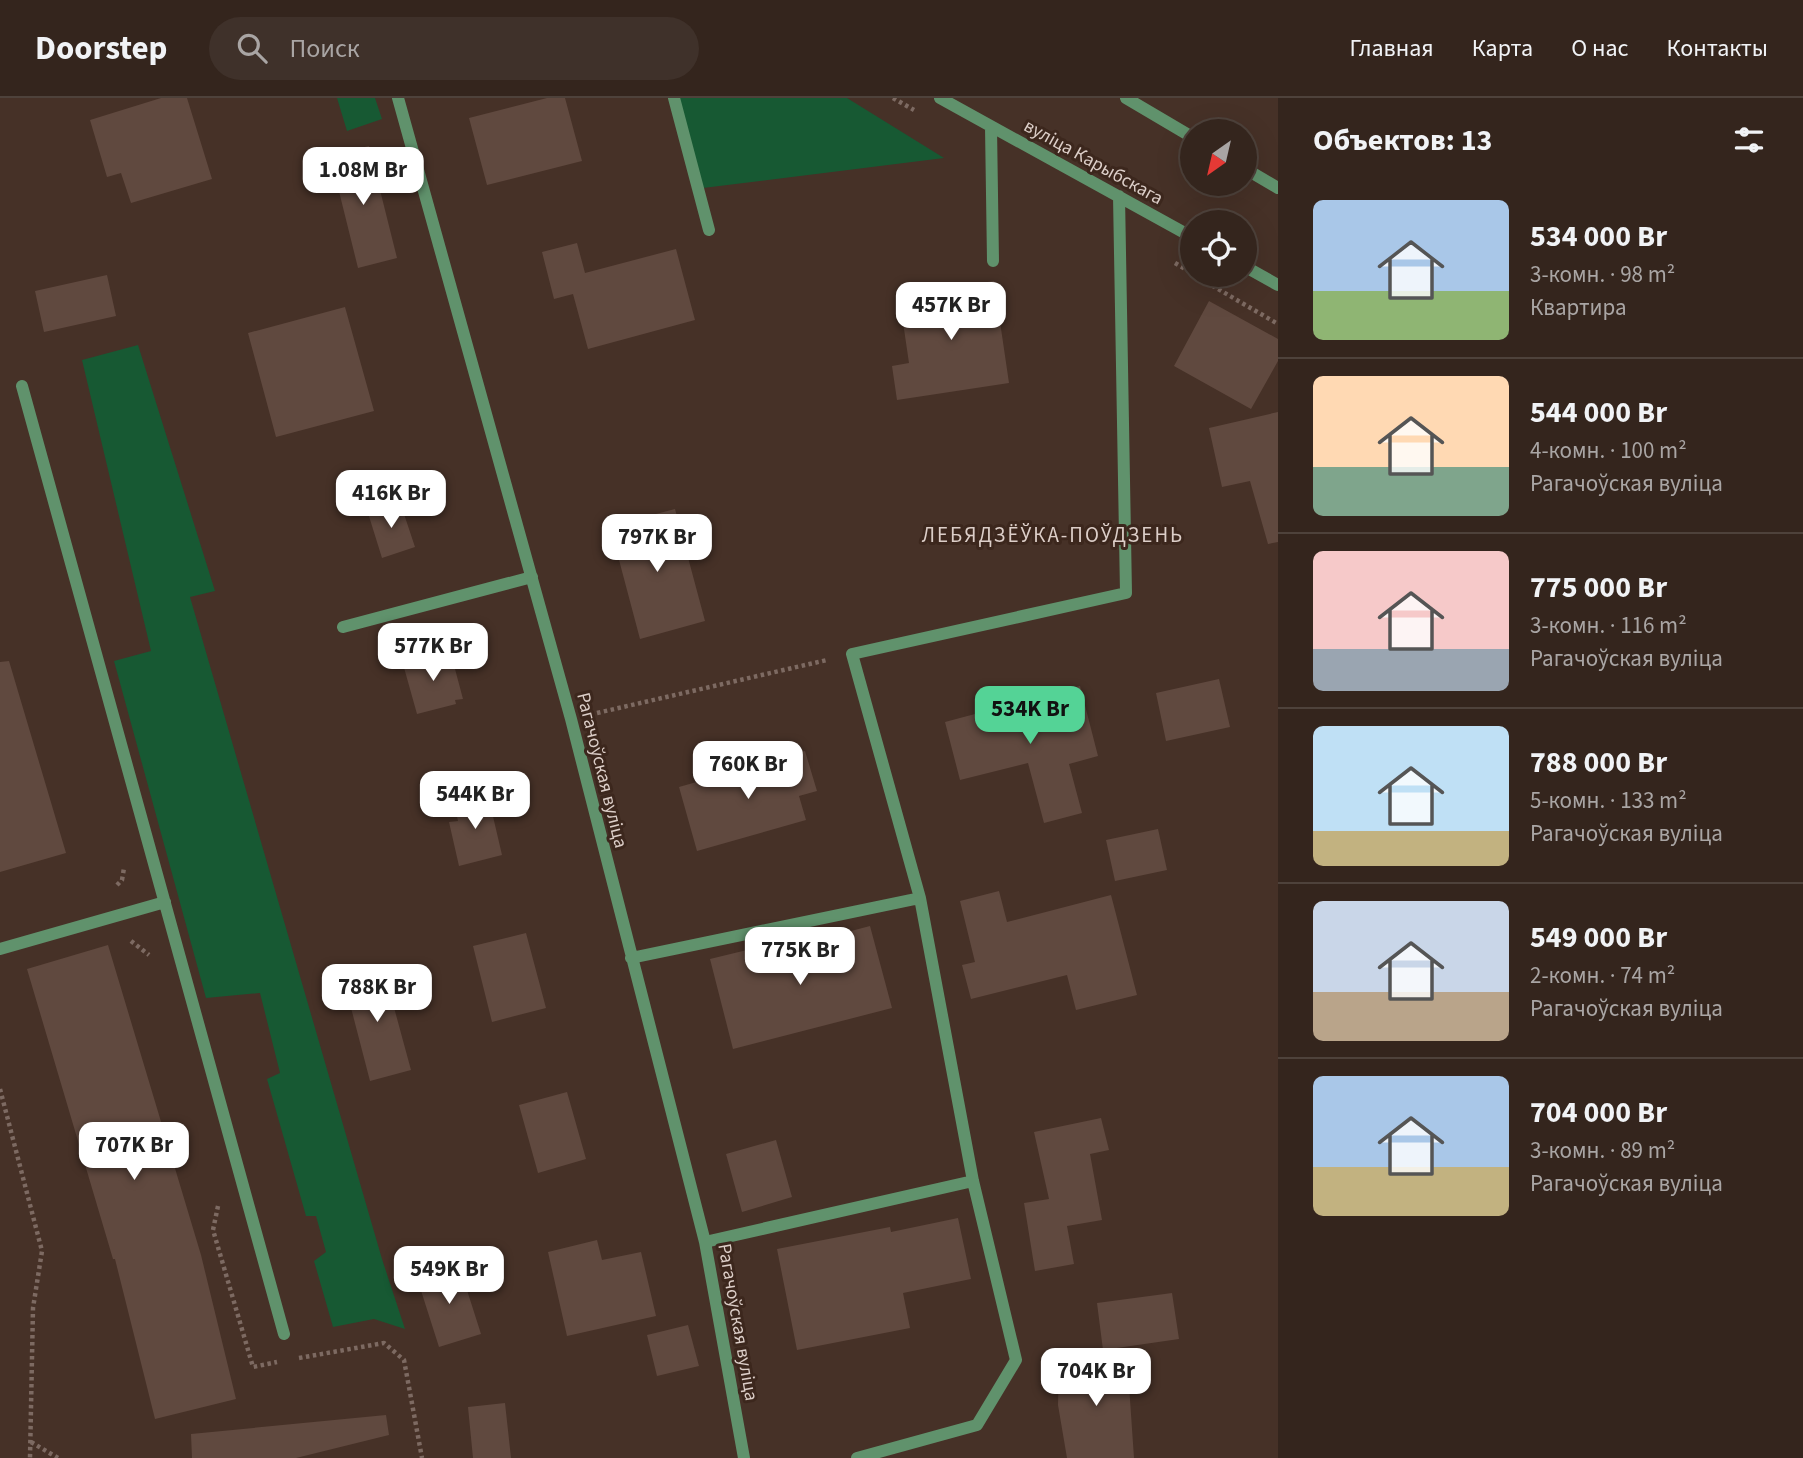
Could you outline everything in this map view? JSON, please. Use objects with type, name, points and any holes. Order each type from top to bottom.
[{"type":"street","name":"Рагачоўская вуліца","points":[[398,98],[571,719],[705,1242],[744,1458]]},
{"type":"street","points":[[674,98],[709,230]]},
{"type":"street","name":"вуліца Карыбскага","points":[[940,98],[1180,230]]},
{"type":"street","points":[[1126,98],[1180,130]]},
{"type":"street","points":[[991,127],[993,261]]},
{"type":"street","points":[[1257,176],[1278,188]]},
{"type":"street","points":[[858,1458],[977,1425],[1016,1360],[973,1181],[920,898],[852,654],[1126,593],[1119,196]]},
{"type":"street","points":[[1257,273],[1278,285]]},
{"type":"street","points":[[22,386],[284,1335]]},
{"type":"street","points":[[343,627],[532,576]]},
{"type":"street","points":[[631,958],[920,898]]},
{"type":"street","points":[[0,949],[165,902]]},
{"type":"street","points":[[705,1242],[973,1181]]},
{"type":"path","points":[[1215,287],[1278,324]]},
{"type":"path","points":[[571,719],[852,654]]},
{"type":"path","points":[[116,888],[122,880],[125,862]]},
{"type":"path","points":[[0,1089],[42,1251],[33,1308],[30,1458]]},
{"type":"path","points":[[31,1441],[58,1458]]},
{"type":"green space","points":[[337,98],[375,98],[382,119],[347,131]]},
{"type":"green space","points":[[679,98],[847,98],[944,158],[703,188]]},
{"type":"green space","points":[[138,345],[215,591],[190,597],[382,1259],[405,1329],[374,1319],[333,1327],[314,1261],[326,1252],[316,1216],[306,1216],[267,1079],[280,1073],[260,993],[206,998],[114,661],[151,651],[82,360]]},
{"type":"building","points":[[161,98],[187,98],[212,179],[131,203],[121,173],[107,177],[90,120]]},
{"type":"building","points":[[547,98],[565,98],[582,161],[487,185],[469,118]]},
{"type":"building","points":[[369,146],[397,258],[358,268],[330,155]]},
{"type":"building","points":[[577,243],[585,273],[676,249],[695,320],[588,349],[573,294],[554,299],[542,252]]},
{"type":"building","points":[[107,275],[116,316],[44,332],[35,291]]},
{"type":"building","points":[[994,281],[1009,383],[897,400],[892,366],[909,363],[899,295]]},
{"type":"building","points":[[1209,301],[1278,339],[1278,361],[1251,409],[1174,366]]},
{"type":"building","points":[[345,307],[374,411],[276,437],[248,333]]},
{"type":"building","points":[[1278,412],[1278,542],[1268,544],[1250,481],[1222,487],[1209,428]]},
{"type":"building","points":[[400,502],[415,547],[382,558],[368,513]]},
{"type":"building","points":[[675,509],[705,621],[640,639],[610,526]]},
{"type":"building","points":[[451,654],[463,699],[455,700],[456,704],[417,714],[403,664]]},
{"type":"building","points":[[9,661],[66,853],[0,872],[0,662]]},
{"type":"building","points":[[1219,679],[1230,727],[1166,741],[1156,693]]},
{"type":"building","points":[[1080,686],[1098,756],[1069,764],[1082,813],[1044,823],[1028,763],[960,780],[945,722]]},
{"type":"building","points":[[805,751],[817,791],[799,796],[806,820],[697,851],[679,787]]},
{"type":"building","points":[[488,795],[502,855],[459,866],[449,822],[458,821],[454,803]]},
{"type":"building","points":[[1158,829],[1167,870],[1115,881],[1106,840]]},
{"type":"building","points":[[999,891],[1007,922],[1111,895],[1137,995],[1076,1010],[1067,975],[971,999],[962,965],[975,962],[960,901]]},
{"type":"building","points":[[870,926],[892,1008],[733,1049],[710,959],[747,950],[749,958]]},
{"type":"building","points":[[526,933],[546,1008],[492,1022],[473,946]]},
{"type":"building","points":[[108,945],[201,1255],[236,1399],[155,1419],[115,1259],[27,969]]},
{"type":"building","points":[[383,967],[411,1070],[370,1081],[343,977]]},
{"type":"building","points":[[567,1092],[586,1159],[538,1173],[519,1105]]},
{"type":"building","points":[[1101,1118],[1109,1150],[1090,1154],[1102,1220],[1067,1226],[1074,1264],[1035,1271],[1024,1203],[1049,1199],[1034,1132]]},
{"type":"building","points":[[776,1140],[792,1197],[742,1212],[726,1154]]},
{"type":"building","points":[[958,1218],[971,1279],[903,1293],[910,1328],[797,1350],[777,1249],[890,1227],[891,1232]]},
{"type":"building","points":[[597,1240],[602,1260],[641,1252],[656,1316],[567,1336],[548,1252]]},
{"type":"building","points":[[459,1265],[481,1334],[439,1347],[417,1278]]},
{"type":"building","points":[[1172,1293],[1179,1339],[1103,1350],[1097,1303]]},
{"type":"building","points":[[688,1325],[699,1366],[657,1376],[647,1335]]},
{"type":"building","points":[[1127,1356],[1134,1458],[1067,1458],[1058,1405],[1059,1360]]},
{"type":"building","points":[[505,1403],[511,1458],[473,1458],[468,1407]]},
{"type":"building","points":[[386,1415],[389,1435],[296,1458],[192,1458],[191,1434]]},
{"type":"district","name":"ЛЕБЯДЗЁЎКА-ПОЎДЗЕНЬ","points":[[1053,535]]}]
